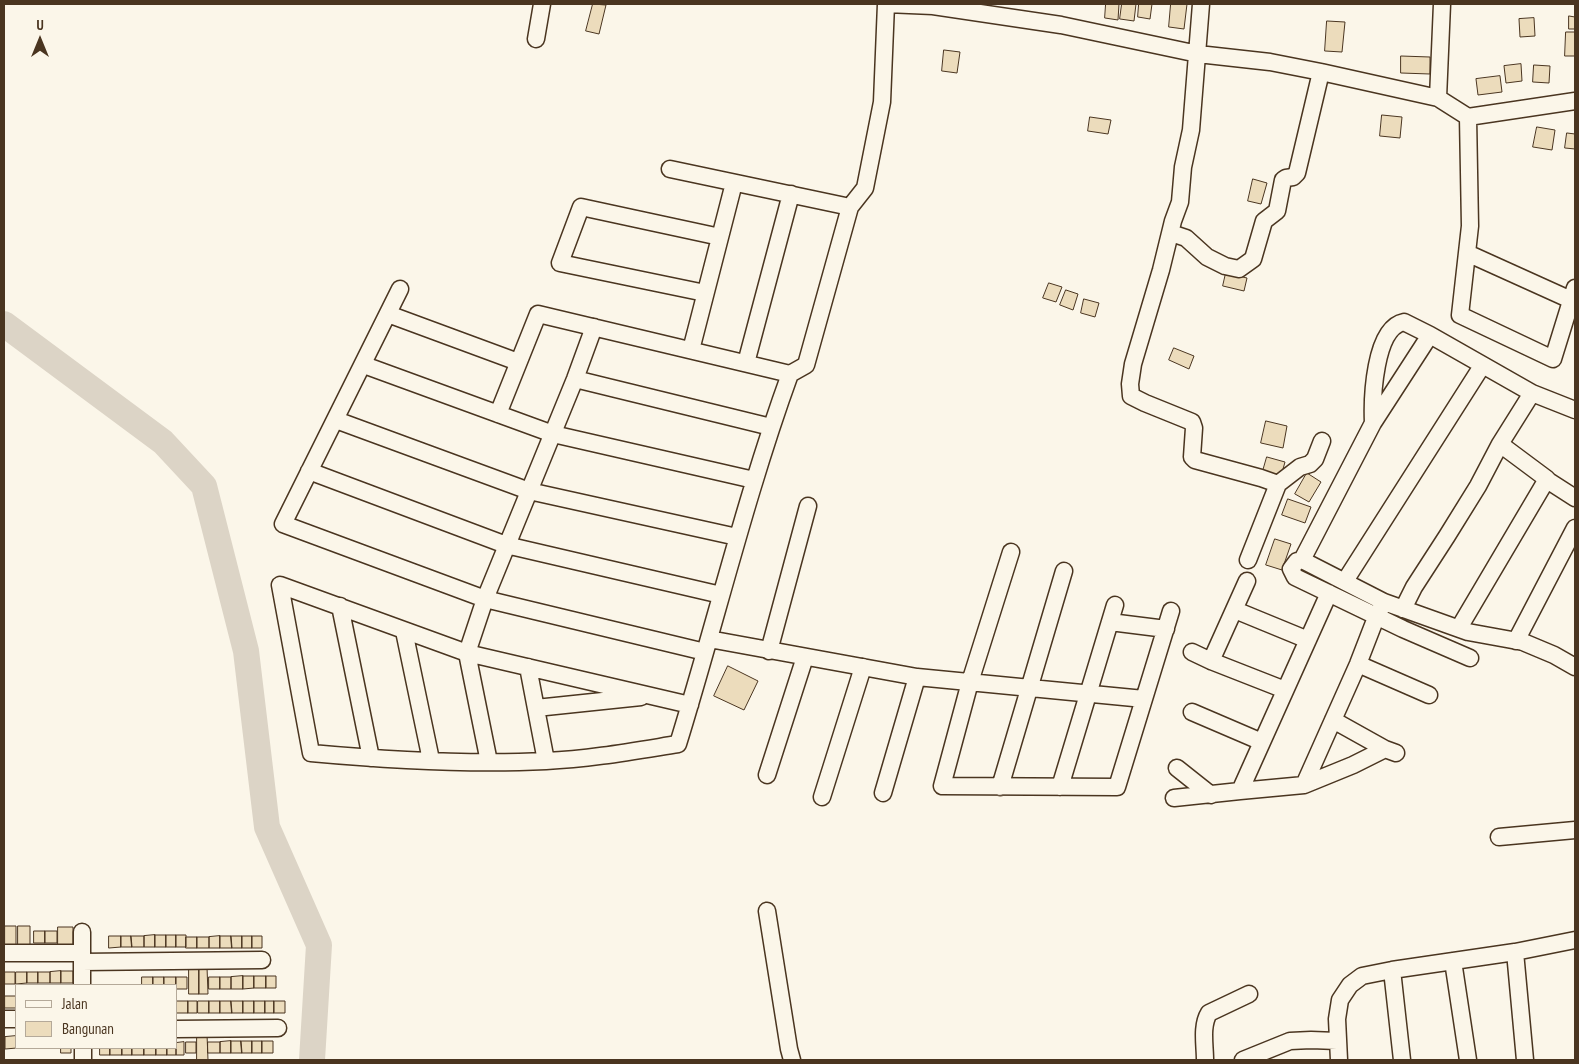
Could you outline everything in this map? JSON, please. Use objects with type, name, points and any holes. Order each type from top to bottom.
[{"type":"street","points":[[536,39],[542,4]]},
{"type":"street","points":[[690,705],[467,653],[280,586],[311,753],[371,758],[489,762],[546,761],[678,744],[690,705],[737,537],[770,426],[790,374],[806,365],[850,207],[865,188],[882,102],[886,4],[924,4],[1061,25],[1198,54],[1270,62],[1438,98],[1468,117],[1575,101]]},
{"type":"street","points":[[1201,4],[1192,130],[1183,167],[1180,202],[1133,364],[1130,384],[1131,396],[1192,422],[1194,428],[1192,457],[1195,460],[1278,484]]},
{"type":"street","points":[[1438,98],[1442,4]]},
{"type":"street","points":[[1171,233],[1186,238],[1207,257],[1225,266],[1239,269],[1253,259],[1264,221],[1277,211],[1283,180],[1293,177],[1297,173],[1321,72]]},
{"type":"street","points":[[1467,252],[1573,294],[1552,360],[1460,315],[1467,252],[1470,226],[1468,117]]},
{"type":"street","points":[[670,169],[850,207]]},
{"type":"street","points":[[691,350],[734,183]]},
{"type":"street","points":[[746,363],[791,194]]},
{"type":"street","points":[[705,293],[560,263],[581,207],[720,237]]},
{"type":"street","points":[[400,289],[364,365],[282,524],[485,599],[707,645],[769,651],[917,677],[1144,699]]},
{"type":"street","points":[[388,314],[518,362]]},
{"type":"street","points":[[498,414],[538,314],[790,374]]},
{"type":"street","points":[[1373,423],[1373,389],[1380,357],[1390,331],[1396,325],[1405,322],[1532,393],[1575,410]]},
{"type":"street","points":[[489,762],[467,653],[506,545],[553,434],[594,327]]},
{"type":"street","points":[[1302,560],[1373,423],[1430,335]]},
{"type":"street","points":[[364,365],[553,434],[754,480]]},
{"type":"street","points":[[1346,581],[1482,366]]},
{"type":"street","points":[[575,379],[770,426]]},
{"type":"street","points":[[1403,609],[1414,587],[1478,486],[1500,444],[1532,393]]},
{"type":"street","points":[[336,420],[529,491],[737,537]]},
{"type":"street","points":[[1248,560],[1278,484],[1300,467],[1310,464],[1315,459],[1322,441]]},
{"type":"street","points":[[1500,444],[1547,478],[1547,480],[1575,498]]},
{"type":"street","points":[[309,471],[506,545],[721,595]]},
{"type":"street","points":[[1459,628],[1547,480]]},
{"type":"street","points":[[769,651],[808,506]]},
{"type":"street","points":[[1516,641],[1575,528]]},
{"type":"street","points":[[1011,552],[970,682],[942,786],[1117,787],[1171,611]]},
{"type":"street","points":[[1470,658],[1403,629],[1381,609],[1346,581],[1302,560],[1297,561],[1293,565],[1291,569],[1295,577],[1330,593],[1381,609],[1403,609],[1468,632],[1516,641],[1554,655],[1575,667]]},
{"type":"street","points":[[1000,786],[1064,571]]},
{"type":"street","points":[[1211,661],[1247,581]]},
{"type":"street","points":[[1240,791],[1330,593]]},
{"type":"street","points":[[1060,787],[1115,605]]},
{"type":"street","points":[[340,606],[371,758]]},
{"type":"street","points":[[1304,785],[1381,609]]},
{"type":"street","points":[[1235,610],[1308,640]]},
{"type":"street","points":[[1110,622],[1166,629]]},
{"type":"street","points":[[404,631],[431,760]]},
{"type":"street","points":[[1192,652],[1285,690]]},
{"type":"street","points":[[767,775],[805,657]]},
{"type":"street","points":[[1358,664],[1429,695]]},
{"type":"street","points":[[528,667],[546,761]]},
{"type":"street","points":[[822,797],[863,667]]},
{"type":"street","points":[[883,793],[917,677]]},
{"type":"street","points":[[536,708],[653,696]]},
{"type":"street","points":[[1192,712],[1262,742]]},
{"type":"street","points":[[1174,798],[1304,785],[1390,751],[1333,720]]},
{"type":"street","points":[[1177,768],[1211,794]]},
{"type":"street","points":[[1499,837],[1575,830]]},
{"type":"street","points":[[767,911],[792,1060]]},
{"type":"street","points":[[82,932],[82,984]]},
{"type":"street","points":[[1339,1060],[1338,1019],[1340,1000],[1350,985],[1362,976],[1514,952],[1575,940]]},
{"type":"street","points":[[1514,952],[1525,1060]]},
{"type":"street","points":[[4,953],[82,958],[262,960]]},
{"type":"street","points":[[1453,961],[1468,1060]]},
{"type":"street","points":[[1392,970],[1402,1060]]},
{"type":"street","points":[[1205,1060],[1204,1026],[1209,1012],[1249,994]]},
{"type":"street","points":[[178,1029],[278,1028]]},
{"type":"street","points":[[1243,1060],[1290,1041],[1338,1041]]},
{"type":"building","points":[[593,4],[606,5],[599,34],[586,31]]},
{"type":"building","points":[[1106,4],[1119,4],[1118,20],[1105,18]]},
{"type":"building","points":[[1122,4],[1136,4],[1134,21],[1120,19]]},
{"type":"building","points":[[1139,4],[1152,4],[1150,19],[1138,17]]},
{"type":"building","points":[[1171,4],[1187,4],[1184,29],[1169,27]]},
{"type":"building","points":[[1569,16],[1575,17],[1575,29],[1569,29]]},
{"type":"building","points":[[1534,18],[1535,36],[1520,37],[1519,19]]},
{"type":"building","points":[[1327,21],[1345,22],[1342,52],[1325,51]]},
{"type":"building","points":[[1566,32],[1575,32],[1575,56],[1565,56]]},
{"type":"building","points":[[944,50],[960,52],[957,73],[942,71]]},
{"type":"building","points":[[1401,56],[1430,57],[1430,74],[1401,73]]},
{"type":"building","points":[[1521,64],[1522,81],[1506,83],[1504,66]]},
{"type":"building","points":[[1534,65],[1550,66],[1549,83],[1533,82]]},
{"type":"building","points":[[1500,76],[1502,92],[1478,95],[1476,79]]},
{"type":"building","points":[[1382,115],[1402,117],[1400,138],[1380,136]]},
{"type":"building","points":[[1090,117],[1111,120],[1108,134],[1088,131]]},
{"type":"building","points":[[1537,127],[1555,130],[1552,150],[1533,147]]},
{"type":"building","points":[[1567,133],[1575,134],[1575,149],[1565,148]]},
{"type":"building","points":[[1253,179],[1267,183],[1261,204],[1248,201]]},
{"type":"building","points":[[1226,273],[1247,278],[1244,291],[1223,286]]},
{"type":"building","points":[[1049,283],[1062,287],[1056,302],[1043,298]]},
{"type":"building","points":[[1066,290],[1078,294],[1073,310],[1060,305]]},
{"type":"building","points":[[1084,299],[1099,303],[1095,317],[1081,313]]},
{"type":"building","points":[[1174,348],[1194,356],[1189,369],[1169,360]]},
{"type":"building","points":[[1266,421],[1287,426],[1283,448],[1261,443]]},
{"type":"building","points":[[1267,457],[1285,462],[1281,476],[1263,471]]},
{"type":"building","points":[[1307,473],[1321,482],[1309,502],[1295,494]]},
{"type":"building","points":[[1288,499],[1311,507],[1305,523],[1282,515]]},
{"type":"building","points":[[1275,539],[1291,544],[1282,570],[1266,565]]},
{"type":"building","points":[[728,666],[758,681],[744,710],[714,696]]},
{"type":"building","points":[[5,926],[16,926],[16,949],[5,949]]},
{"type":"building","points":[[18,926],[30,926],[30,949],[18,949]]},
{"type":"building","points":[[58,927],[73,927],[73,949],[58,949]]},
{"type":"building","points":[[34,931],[45,931],[45,943],[34,943]]},
{"type":"building","points":[[45,931],[57,931],[57,943],[45,943]]},
{"type":"building","points":[[155,935],[166,935],[166,947],[155,947]]},
{"type":"building","points":[[155,935],[155,947],[144,947],[144,936]]},
{"type":"building","points":[[166,935],[176,935],[176,947],[166,947]]},
{"type":"building","points":[[176,935],[186,935],[186,947],[176,947]]},
{"type":"building","points":[[109,936],[121,936],[121,947],[109,948]]},
{"type":"building","points":[[121,936],[131,936],[132,947],[121,947]]},
{"type":"building","points":[[131,936],[144,936],[144,947],[132,947]]},
{"type":"building","points":[[220,936],[231,936],[232,948],[220,948]]},
{"type":"building","points":[[220,936],[220,948],[209,948],[209,937]]},
{"type":"building","points":[[231,936],[242,936],[242,948],[232,948]]},
{"type":"building","points":[[242,936],[252,936],[252,948],[242,948]]},
{"type":"building","points":[[252,936],[262,936],[262,948],[252,948]]},
{"type":"building","points":[[186,937],[197,937],[197,948],[186,948]]},
{"type":"building","points":[[197,937],[209,937],[209,948],[197,948]]},
{"type":"building","points":[[189,967],[199,967],[199,994],[189,994]]},
{"type":"building","points":[[199,967],[207,967],[208,994],[199,994]]},
{"type":"building","points":[[61,971],[73,971],[73,983],[61,983]]},
{"type":"building","points":[[61,971],[61,983],[50,983],[50,972]]},
{"type":"building","points":[[5,972],[15,972],[15,984],[5,984]]},
{"type":"building","points":[[16,972],[27,972],[27,983],[16,984]]},
{"type":"building","points":[[27,972],[38,972],[38,983],[27,983]]},
{"type":"building","points":[[38,972],[50,972],[50,983],[38,983]]},
{"type":"building","points":[[243,976],[243,989],[231,989],[231,977]]},
{"type":"building","points":[[243,976],[254,976],[254,988],[243,989]]},
{"type":"building","points":[[254,976],[266,976],[266,988],[254,988]]},
{"type":"building","points":[[266,976],[276,976],[276,988],[266,988]]},
{"type":"building","points":[[142,977],[153,977],[153,984],[142,984]]},
{"type":"building","points":[[153,977],[164,977],[164,984],[153,984]]},
{"type":"building","points":[[164,977],[176,977],[176,984],[164,984]]},
{"type":"building","points":[[176,977],[187,977],[187,989],[178,989],[178,984],[176,984]]},
{"type":"building","points":[[209,977],[220,977],[220,989],[209,989]]},
{"type":"building","points":[[220,977],[231,977],[231,989],[220,989]]},
{"type":"building","points":[[5,996],[15,996],[15,1008],[5,1008]]},
{"type":"building","points":[[178,1001],[188,1001],[188,1013],[178,1013]]},
{"type":"building","points":[[188,1001],[197,1001],[197,1013],[188,1013]]},
{"type":"building","points":[[198,1001],[209,1001],[209,1013],[198,1013]]},
{"type":"building","points":[[209,1001],[220,1001],[220,1013],[209,1013]]},
{"type":"building","points":[[220,1001],[231,1001],[232,1013],[220,1013]]},
{"type":"building","points":[[231,1001],[243,1001],[243,1013],[232,1013]]},
{"type":"building","points":[[243,1001],[254,1001],[254,1013],[243,1013]]},
{"type":"building","points":[[254,1001],[265,1001],[265,1013],[254,1013]]},
{"type":"building","points":[[265,1001],[274,1001],[274,1013],[265,1013]]},
{"type":"building","points":[[274,1001],[285,1001],[285,1013],[274,1013]]},
{"type":"building","points":[[197,1034],[207,1034],[208,1060],[197,1060]]},
{"type":"building","points":[[15,1036],[15,1048],[5,1049],[5,1037]]},
{"type":"building","points":[[231,1041],[231,1053],[220,1053],[220,1042]]},
{"type":"building","points":[[231,1041],[241,1041],[242,1053],[231,1053]]},
{"type":"building","points":[[241,1041],[252,1041],[252,1053],[242,1053]]},
{"type":"building","points":[[252,1041],[262,1041],[262,1053],[252,1053]]},
{"type":"building","points":[[262,1041],[273,1041],[273,1053],[262,1053]]},
{"type":"building","points":[[184,1042],[184,1055],[176,1055],[178,1043]]},
{"type":"building","points":[[186,1042],[196,1042],[196,1053],[186,1053]]},
{"type":"building","points":[[208,1042],[220,1042],[220,1053],[208,1053]]},
{"type":"building","points":[[61,1049],[71,1049],[71,1053],[61,1053]]},
{"type":"building","points":[[100,1049],[110,1049],[110,1055],[100,1055]]},
{"type":"building","points":[[110,1049],[122,1049],[122,1055],[110,1055]]},
{"type":"building","points":[[122,1049],[132,1049],[132,1055],[122,1055]]},
{"type":"building","points":[[132,1049],[144,1049],[144,1055],[132,1055]]},
{"type":"building","points":[[144,1049],[156,1049],[156,1055],[144,1055]]},
{"type":"building","points":[[156,1049],[167,1049],[167,1055],[156,1055]]},
{"type":"building","points":[[167,1049],[176,1049],[176,1055],[167,1055]]},
{"type":"waterway","points":[[4,324],[163,442],[204,486],[246,651],[267,827],[319,945],[312,1060]]}]
